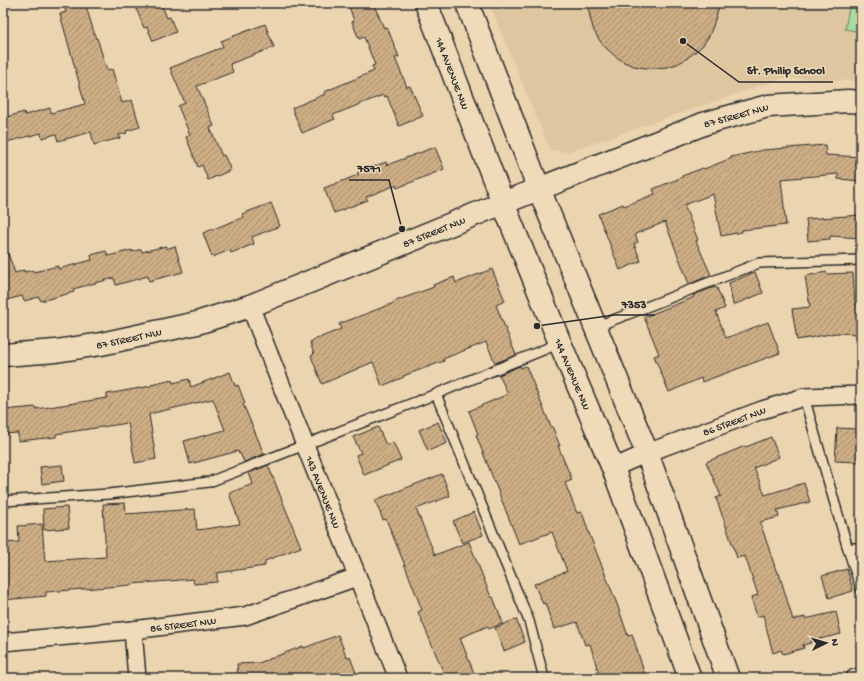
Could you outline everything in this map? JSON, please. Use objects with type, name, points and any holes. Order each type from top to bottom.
[{"type":"street","name":"144 AVENUE NW","points":[[426,3],[503,203],[613,468],[690,678]]},
{"type":"street","points":[[467,3],[539,189],[647,454],[728,678]]},
{"type":"street","name":"87 STREET NW","points":[[3,355],[56,351],[101,344],[197,323],[250,306],[503,203],[706,123],[768,106],[848,101],[861,102]]},
{"type":"street","name":"143 AVENUE NW","points":[[250,306],[304,446],[398,678]]},
{"type":"street","name":"86 STREET NW","points":[[613,468],[762,410],[804,397],[861,395]]},
{"type":"street","name":"86 STREET NW","points":[[3,642],[133,630],[244,616],[357,577]]},
{"type":"street","points":[[133,630],[137,678]]},
{"type":"street","points":[[855,678],[861,676]]},
{"type":"lane","points":[[595,326],[759,263],[861,260]]},
{"type":"lane","points":[[3,502],[109,494],[209,482],[436,394],[560,342]]},
{"type":"lane","points":[[436,394],[529,621],[544,678]]},
{"type":"lane","points":[[804,397],[861,589]]},
{"type":"lane","points":[[848,549],[861,547]]},
{"type":"shaded area","points":[[489,3],[861,3],[861,81],[784,78],[567,152],[550,150]]},
{"type":"green space","points":[[850,3],[861,3],[861,32],[845,29]]},
{"type":"building","points":[[63,3],[85,3],[107,70],[112,69],[122,103],[132,100],[140,127],[126,131],[127,133],[119,135],[120,138],[94,145],[91,132],[58,141],[56,134],[42,138],[41,133],[3,143],[3,118],[24,112],[25,115],[50,108],[51,113],[85,104],[60,14],[66,12]]},
{"type":"building","points":[[134,3],[161,3],[167,18],[170,17],[176,32],[153,41],[147,27],[144,28]]},
{"type":"building","points":[[348,3],[373,3],[384,28],[387,27],[399,57],[395,58],[407,87],[410,86],[423,116],[399,126],[387,96],[384,97],[383,95],[333,115],[335,119],[302,133],[292,108],[325,94],[324,92],[374,71],[372,66],[375,65],[364,37],[359,39],[352,22],[354,21]]},
{"type":"building","points":[[587,3],[720,3],[709,36],[703,45],[695,52],[677,64],[667,67],[645,68],[624,62],[607,49],[594,31]]},
{"type":"building","points":[[265,24],[274,47],[230,64],[233,72],[197,86],[214,126],[210,128],[222,156],[224,155],[231,170],[208,180],[202,165],[198,167],[186,137],[190,135],[178,106],[185,103],[170,68],[223,47],[221,41]]},
{"type":"building","points":[[825,145],[826,155],[861,157],[861,181],[838,179],[838,174],[781,179],[786,225],[742,230],[742,232],[721,236],[713,194],[684,205],[698,240],[696,241],[711,275],[689,284],[665,222],[635,234],[638,242],[634,244],[641,261],[620,270],[598,214],[655,194],[653,189],[683,177],[682,176],[732,158],[731,157],[763,150]]},
{"type":"building","points":[[435,147],[444,169],[397,188],[396,185],[366,197],[368,200],[334,213],[324,188],[386,162],[387,165]]},
{"type":"building","points":[[271,203],[280,226],[252,237],[254,244],[231,253],[230,250],[212,257],[203,233],[244,217],[242,214]]},
{"type":"building","points":[[861,215],[861,238],[830,236],[830,239],[808,241],[806,219]]},
{"type":"building","points":[[3,245],[5,245],[15,273],[24,270],[24,272],[33,270],[34,272],[58,266],[58,269],[92,260],[91,255],[106,251],[108,256],[132,250],[132,252],[141,249],[142,252],[166,246],[166,249],[175,246],[183,272],[149,281],[148,276],[116,285],[114,278],[73,289],[74,292],[41,301],[39,297],[24,301],[22,296],[3,301]]},
{"type":"building","points":[[492,269],[505,301],[496,305],[516,355],[495,363],[486,342],[382,386],[373,362],[322,384],[311,356],[314,354],[310,343],[314,340],[341,329],[339,324],[434,287],[433,285],[454,277],[456,283]]},
{"type":"building","points":[[755,272],[763,293],[733,305],[729,283]]},
{"type":"building","points":[[826,272],[827,274],[853,273],[855,304],[861,304],[861,334],[836,333],[797,340],[792,309],[810,307],[805,276]]},
{"type":"building","points":[[715,287],[717,288],[725,308],[716,312],[726,338],[768,322],[780,353],[702,382],[701,378],[669,392],[654,356],[659,354],[644,317]]},
{"type":"building","points":[[520,366],[521,368],[526,366],[551,427],[552,426],[560,446],[558,446],[572,480],[565,483],[577,513],[582,512],[628,636],[632,634],[646,678],[600,678],[590,644],[585,645],[577,622],[554,629],[545,603],[543,604],[534,584],[567,571],[552,532],[519,544],[476,435],[478,434],[469,411],[508,394],[499,375]]},
{"type":"building","points":[[230,372],[235,386],[238,385],[245,403],[243,404],[264,454],[244,462],[238,451],[190,464],[184,441],[225,430],[213,399],[149,414],[156,459],[135,463],[128,423],[56,434],[56,437],[18,441],[18,433],[3,434],[3,410],[36,407],[36,409],[107,398],[107,394],[151,386],[172,380],[173,383],[189,379],[191,387]]},
{"type":"building","points":[[438,422],[447,443],[428,451],[419,430]]},
{"type":"building","points":[[378,427],[386,445],[393,442],[401,460],[364,475],[356,455],[361,453],[353,437]]},
{"type":"building","points":[[837,428],[857,429],[857,437],[861,437],[861,462],[835,461]]},
{"type":"building","points":[[771,437],[779,457],[754,468],[765,495],[804,483],[810,502],[777,510],[779,517],[760,522],[777,573],[779,573],[793,620],[805,617],[805,619],[836,612],[841,634],[811,641],[811,643],[803,645],[804,648],[783,654],[781,650],[773,653],[763,615],[757,617],[751,597],[758,595],[745,556],[737,558],[716,498],[721,496],[706,462]]},
{"type":"building","points":[[62,465],[64,481],[42,484],[40,467]]},
{"type":"building","points":[[268,465],[301,547],[265,561],[265,566],[217,573],[217,582],[194,584],[193,579],[132,584],[46,592],[46,596],[3,600],[3,543],[19,542],[18,526],[42,524],[45,561],[106,557],[103,504],[125,503],[126,514],[195,509],[197,530],[240,524],[229,493],[253,484],[249,473]]},
{"type":"building","points":[[442,474],[450,496],[416,509],[435,555],[469,542],[503,623],[489,629],[488,626],[460,638],[476,678],[446,678],[418,612],[422,610],[404,563],[386,519],[383,520],[375,500]]},
{"type":"building","points":[[67,507],[69,528],[44,530],[43,509]]},
{"type":"building","points":[[474,512],[483,535],[462,543],[453,521]]},
{"type":"building","points":[[847,569],[853,591],[829,598],[822,576]]},
{"type":"building","points":[[516,619],[525,642],[504,651],[495,628]]},
{"type":"building","points":[[338,635],[347,658],[350,657],[358,678],[238,678],[237,664],[259,663],[303,646],[304,648]]},
{"type":"place","name":"St. Philip School","points":[[683,41]]},
{"type":"place","name":"7571","points":[[402,229]]},
{"type":"place","name":"7353","points":[[537,326]]}]
